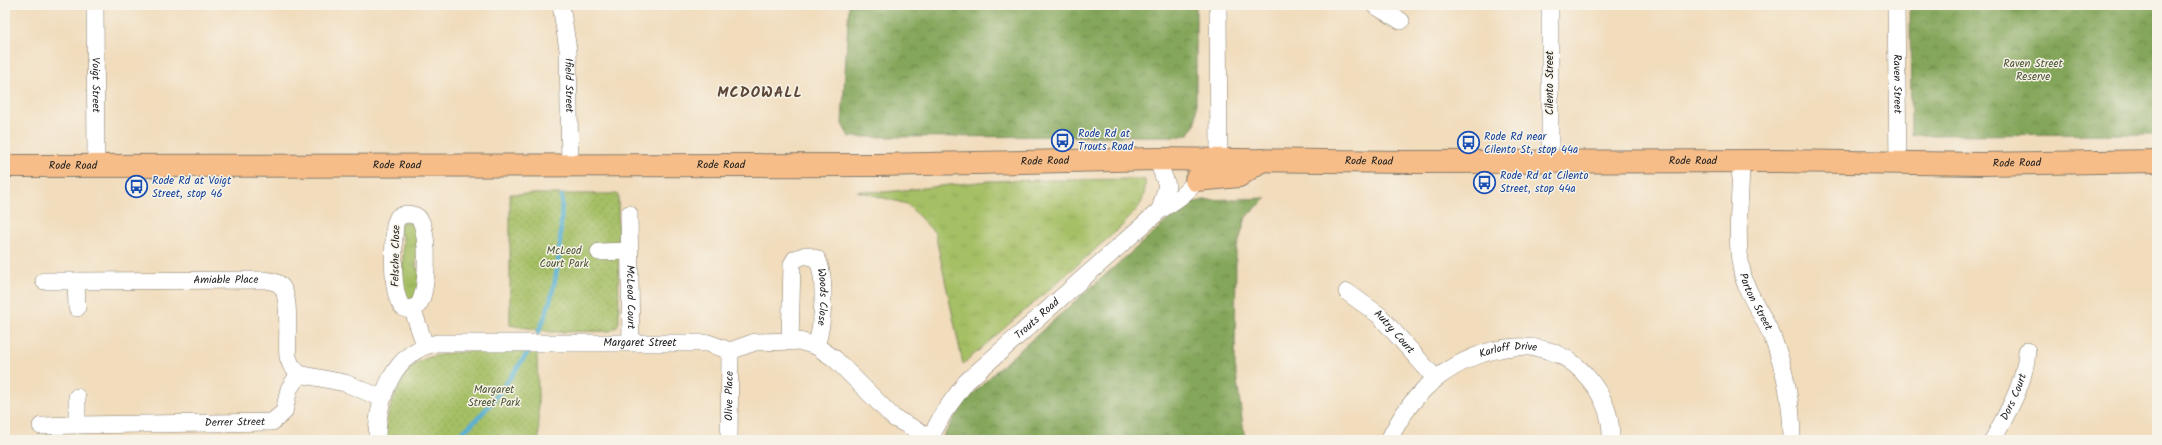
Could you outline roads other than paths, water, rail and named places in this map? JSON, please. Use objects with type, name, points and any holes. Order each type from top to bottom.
[{"type":"main road","name":"Rode Road","points":[[5,166],[899,165],[1157,159],[1550,162],[1741,161],[1982,164],[2157,161]]},
{"type":"main road","points":[[1196,180],[1239,176],[1262,160]]},
{"type":"street","name":"Voigt Street","points":[[95,5],[96,165]]},
{"type":"street","name":"Ifield Street","points":[[561,5],[568,50],[570,166]]},
{"type":"street","name":"Trouts Road","points":[[929,439],[944,412],[966,382],[1160,210],[1176,200],[1196,180],[1211,159],[1218,5]]},
{"type":"street","points":[[1374,5],[1401,21]]},
{"type":"street","name":"Cilento Street","points":[[1550,5],[1550,162]]},
{"type":"street","name":"Raven Street","points":[[1896,5],[1898,163]]},
{"type":"street","points":[[1157,159],[1167,185],[1160,210]]},
{"type":"street","name":"Parton Street","points":[[1741,161],[1739,240],[1741,268],[1748,288],[1770,332],[1779,356],[1788,393],[1792,440]]},
{"type":"street","name":"Felsche Close","points":[[406,214],[414,215],[420,220],[425,238],[424,292],[419,304],[412,308],[404,308],[396,296],[394,285],[395,224],[398,217],[406,214]]},
{"type":"street","name":"McLeod Court","points":[[629,214],[631,342]]},
{"type":"street","name":"McLeod Court","points":[[599,252],[629,251]]},
{"type":"street","name":"Woods Close","points":[[790,342],[792,264],[795,259],[806,255],[817,259],[822,271],[822,323],[816,346]]},
{"type":"street","name":"Amiable Place","points":[[44,281],[265,280],[276,282],[283,288],[286,298],[288,356],[294,370],[299,374]]},
{"type":"street","points":[[76,281],[77,308]]},
{"type":"street","name":"Autry Court","points":[[1347,292],[1379,315],[1436,379]]},
{"type":"street","points":[[412,308],[425,345]]},
{"type":"street","name":"Margaret Street","points":[[377,440],[377,418],[382,398],[402,361],[409,354],[425,345],[451,342],[708,343],[730,351]]},
{"type":"street","points":[[730,351],[755,342],[799,342],[816,346],[835,359],[894,418],[929,439]]},
{"type":"street","name":"Karloff Drive","points":[[1389,440],[1408,408],[1436,379],[1454,367],[1492,350],[1520,346],[1549,350],[1574,364],[1594,385],[1605,406],[1609,421],[1611,440]]},
{"type":"street","name":"Olive Place","points":[[729,440],[730,351]]},
{"type":"street","name":"Dors Court","points":[[1993,440],[2020,388],[2026,368],[2027,351]]},
{"type":"street","points":[[299,374],[345,383],[382,398]]},
{"type":"street","name":"Derrer Street","points":[[41,426],[272,422],[284,412],[289,390],[299,374]]},
{"type":"street","points":[[76,397],[77,425]]},
{"type":"waterway","points":[[538,333],[550,300],[558,266],[562,196]]},
{"type":"waterway","points":[[451,440],[463,432],[484,411],[504,387],[529,351]]},
{"type":"place","name":"Rode Rd at Trouts Road","points":[[1062,140]]},
{"type":"place","name":"Rode Rd near Cilento St, stop 44a","points":[[1468,143]]},
{"type":"place","name":"Rode Rd at Cilento Street, stop 44a","points":[[1484,182]]},
{"type":"place","name":"Rode Rd at Voigt Street, stop 46","points":[[137,187]]},
{"type":"district","name":"MCDOWALL","points":[[760,93]]},
{"type":"park label","name":"Raven Street Reserve","points":[[2033,70]]},
{"type":"park label","name":"McLeod Court Park","points":[[564,257]]},
{"type":"park label","name":"Margaret Street Park","points":[[494,396]]}]
